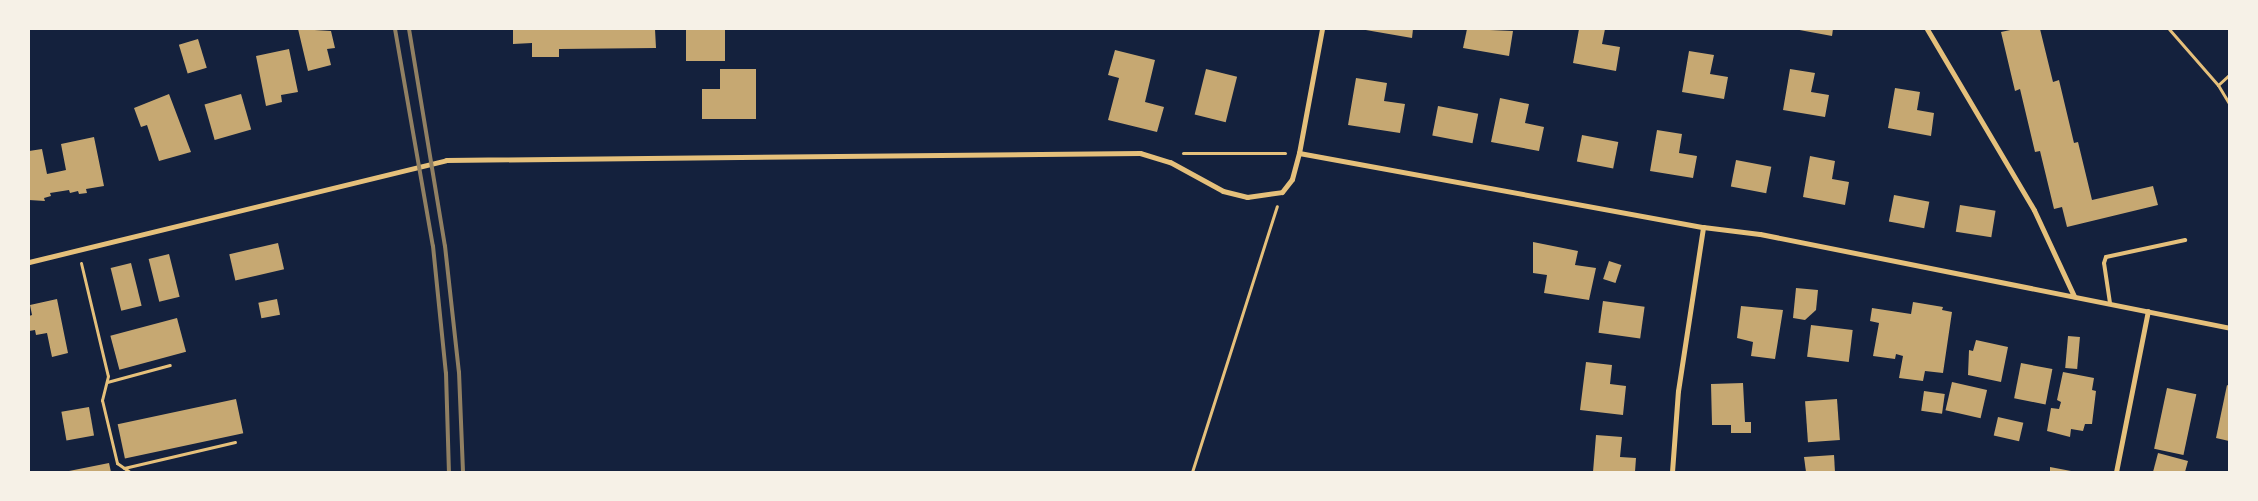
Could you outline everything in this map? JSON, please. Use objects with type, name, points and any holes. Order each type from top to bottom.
[{"type":"street","points":[[29,262],[420,164],[488,160],[1140,152],[1170,162],[1224,191],[1247,197],[1282,192],[1292,179],[1299,153],[1322,29]]},
{"type":"street","points":[[1927,29],[2034,210],[2074,296]]},
{"type":"street","points":[[1299,153],[1703,227],[1760,234],[2229,328]]},
{"type":"street","points":[[1672,472],[1678,391],[1703,227]]},
{"type":"street","points":[[2116,472],[2148,311]]},
{"type":"lane","points":[[2110,303],[2104,263],[2106,257],[2185,240]]},
{"type":"path","points":[[2169,29],[2218,85],[2229,103]]},
{"type":"path","points":[[2218,85],[2229,75]]},
{"type":"path","points":[[1180,153],[1299,153]]},
{"type":"path","points":[[1192,472],[1282,192]]},
{"type":"path","points":[[78,250],[108,376],[102,400],[117,462],[130,472]]},
{"type":"path","points":[[107,382],[170,365]]},
{"type":"path","points":[[124,468],[235,442]]},
{"type":"building","points":[[298,29],[331,31],[335,48],[327,49],[331,65],[308,71]]},
{"type":"building","points":[[513,29],[655,29],[656,48],[559,49],[559,57],[532,57],[532,43],[513,44]]},
{"type":"building","points":[[686,29],[725,29],[725,61],[686,61]]},
{"type":"building","points":[[1360,29],[1413,29],[1412,38]]},
{"type":"building","points":[[1467,29],[1513,31],[1509,56],[1463,48]]},
{"type":"building","points":[[1579,29],[1605,29],[1602,44],[1620,47],[1616,71],[1573,63]]},
{"type":"building","points":[[1794,29],[1833,29],[1832,36]]},
{"type":"building","points":[[2015,29],[2040,29],[2053,82],[2059,80],[2074,143],[2078,142],[2092,200],[2153,186],[2158,205],[2067,227],[2062,207],[2054,209],[2040,151],[2035,152],[2020,89],[2015,91],[2001,32]]},
{"type":"building","points":[[198,39],[207,68],[188,74],[179,45]]},
{"type":"building","points":[[289,49],[298,92],[281,95],[282,102],[266,106],[256,56]]},
{"type":"building","points":[[1115,50],[1155,60],[1145,102],[1164,107],[1157,132],[1108,120],[1119,78],[1108,75]]},
{"type":"building","points":[[1689,51],[1714,55],[1710,74],[1728,77],[1724,99],[1682,92]]},
{"type":"building","points":[[720,69],[756,69],[756,119],[702,119],[702,89],[720,89]]},
{"type":"building","points":[[1206,69],[1237,77],[1226,122],[1195,115]]},
{"type":"building","points":[[1790,69],[1815,73],[1811,92],[1829,95],[1825,117],[1783,110]]},
{"type":"building","points":[[1356,78],[1387,83],[1384,101],[1405,104],[1400,133],[1348,125]]},
{"type":"building","points":[[1895,88],[1920,92],[1917,110],[1934,113],[1931,136],[1888,128]]},
{"type":"building","points":[[169,94],[191,152],[159,161],[147,125],[141,127],[134,108]]},
{"type":"building","points":[[241,94],[251,130],[215,140],[204,104]]},
{"type":"building","points":[[1500,98],[1529,104],[1525,123],[1544,127],[1539,151],[1491,142]]},
{"type":"building","points":[[1438,106],[1478,114],[1473,143],[1432,135]]},
{"type":"building","points":[[1657,130],[1682,134],[1679,153],[1697,156],[1693,178],[1650,171]]},
{"type":"building","points":[[1582,135],[1618,142],[1613,169],[1577,162]]},
{"type":"building","points":[[94,137],[104,186],[86,189],[87,193],[79,194],[78,191],[70,193],[69,190],[50,193],[51,196],[44,198],[45,201],[29,200],[29,151],[42,149],[47,174],[57,172],[66,170],[61,144]]},
{"type":"building","points":[[1810,156],[1835,161],[1832,179],[1849,182],[1845,205],[1803,197]]},
{"type":"building","points":[[1736,160],[1771,167],[1766,193],[1731,187]]},
{"type":"building","points":[[1894,195],[1929,202],[1924,228],[1889,222]]},
{"type":"building","points":[[1960,205],[1996,211],[1991,237],[1956,232]]},
{"type":"building","points":[[1533,242],[1578,251],[1575,265],[1596,268],[1589,300],[1544,293],[1547,275],[1533,273]]},
{"type":"building","points":[[278,243],[284,269],[235,281],[229,254]]},
{"type":"building","points":[[169,254],[180,297],[159,302],[149,259]]},
{"type":"building","points":[[1609,261],[1621,265],[1615,283],[1603,279]]},
{"type":"building","points":[[131,263],[142,306],[121,311],[111,268]]},
{"type":"building","points":[[1796,288],[1818,290],[1816,310],[1805,320],[1793,318]]},
{"type":"building","points":[[57,299],[68,353],[52,357],[47,333],[36,335],[35,330],[29,331],[29,316],[32,315],[30,305]]},
{"type":"building","points":[[277,299],[280,315],[261,318],[258,303]]},
{"type":"building","points":[[1603,301],[1645,307],[1640,339],[1599,333]]},
{"type":"building","points":[[1913,302],[1943,307],[1942,310],[1952,312],[1943,373],[1925,371],[1923,381],[1899,378],[1903,356],[1896,354],[1895,359],[1873,356],[1879,323],[1870,321],[1872,308],[1911,314]]},
{"type":"building","points":[[1741,306],[1783,310],[1775,359],[1751,356],[1753,342],[1737,338]]},
{"type":"building","points":[[177,318],[186,352],[119,370],[110,336]]},
{"type":"building","points":[[1811,325],[1853,330],[1849,362],[1807,357]]},
{"type":"building","points":[[2068,336],[2080,337],[2077,369],[2065,368]]},
{"type":"building","points":[[1976,340],[2008,347],[2001,382],[1968,375],[1969,350],[1973,351]]},
{"type":"building","points":[[1586,362],[1612,365],[1610,384],[1626,386],[1623,415],[1580,410]]},
{"type":"building","points":[[2021,363],[2052,369],[2046,404],[2014,398]]},
{"type":"building","points":[[2063,372],[2094,378],[2092,390],[2096,391],[2092,424],[2085,424],[2083,431],[2071,429],[2070,437],[2047,431],[2051,408],[2059,409],[2061,402],[2057,400]]},
{"type":"building","points":[[1952,382],[1987,390],[1981,418],[1945,410]]},
{"type":"building","points":[[1743,383],[1745,422],[1751,422],[1751,433],[1731,433],[1731,425],[1712,425],[1711,384]]},
{"type":"building","points":[[2227,385],[2229,386],[2229,441],[2216,438]]},
{"type":"building","points":[[2167,388],[2196,394],[2183,455],[2154,449]]},
{"type":"building","points":[[1924,391],[1945,394],[1942,414],[1921,411]]},
{"type":"building","points":[[236,399],[243,433],[125,458],[118,424]]},
{"type":"building","points":[[1837,399],[1840,440],[1808,442],[1805,401]]},
{"type":"building","points":[[89,407],[94,436],[66,440],[61,412]]},
{"type":"building","points":[[1998,417],[2023,423],[2019,441],[1994,436]]},
{"type":"building","points":[[1596,435],[1622,437],[1620,457],[1636,458],[1635,472],[1593,472]]},
{"type":"building","points":[[2158,453],[2188,461],[2185,472],[2153,472]]},
{"type":"building","points":[[1834,455],[1835,472],[1806,472],[1804,457]]},
{"type":"building","points":[[109,463],[111,472],[69,472],[69,471]]},
{"type":"building","points":[[2050,467],[2071,471],[2071,472],[2050,472]]},
{"type":"railway","points":[[395,29],[433,246],[446,373],[449,472]]},
{"type":"railway","points":[[409,29],[445,246],[459,372],[463,472]]}]
